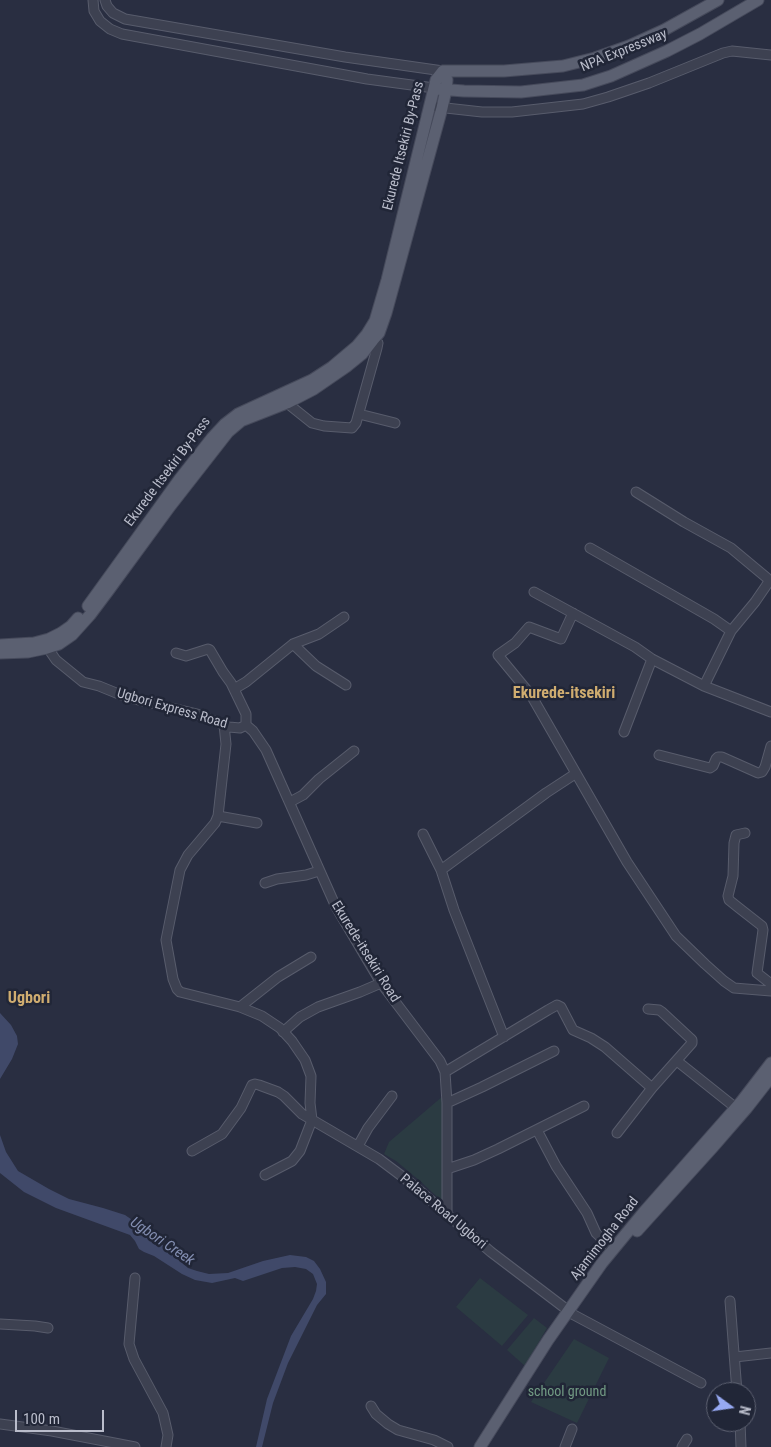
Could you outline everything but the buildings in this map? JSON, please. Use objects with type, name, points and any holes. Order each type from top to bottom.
[{"type":"main road","points":[[443,70],[533,70],[563,66],[595,58],[637,43],[718,0]]},
{"type":"main road","name":"NPA Expressway","points":[[434,88],[522,92],[583,85],[612,76],[668,52],[758,0]]},
{"type":"main road","name":"Ekurede Itsekiri By-Pass","points":[[0,645],[59,644],[72,635],[90,616],[171,505],[228,432],[241,421],[287,403],[314,389],[362,354],[379,333],[386,313],[436,107],[434,88],[436,80],[443,70]]},
{"type":"main road","name":"Ekurede Itsekiri By-Pass","points":[[0,654],[28,652],[45,644],[71,626],[179,480],[224,424],[238,414],[312,380],[332,367],[357,346],[367,334],[375,320],[436,107],[446,90],[447,80],[443,70]]},
{"type":"main road","name":"Ajamimogha Road","points":[[480,1447],[613,1249],[736,1108],[771,1063]]},
{"type":"main road","name":"Ajamimogha Road","points":[[486,1447],[571,1313],[610,1262],[713,1147],[771,1077]]},
{"type":"street","name":"NPA Expressway","points":[[93,0],[94,11],[100,21],[110,29],[122,34],[342,74],[434,88]]},
{"type":"street","points":[[105,0],[113,13],[125,19],[345,57],[443,70]]},
{"type":"street","points":[[436,107],[482,112],[512,112],[583,104],[648,83],[722,53],[742,52],[771,55]]},
{"type":"street","points":[[287,403],[312,423],[352,428],[359,414],[377,348],[378,343],[373,340]]},
{"type":"street","points":[[359,414],[395,423]]},
{"type":"street","points":[[636,492],[731,548],[767,578],[766,586],[731,631],[704,686]]},
{"type":"street","points":[[590,548],[714,619],[731,631]]},
{"type":"street","points":[[534,592],[635,647],[652,659],[704,686],[771,712]]},
{"type":"street","points":[[573,613],[561,639],[529,627],[514,643],[498,655],[531,695],[626,862],[676,936],[690,951],[734,988],[771,991]]},
{"type":"street","points":[[234,689],[246,682],[293,644],[319,634],[344,617]]},
{"type":"street","name":"Ugbori Express Road","points":[[45,644],[56,660],[83,682],[126,697],[197,714],[234,728],[246,725]]},
{"type":"street","points":[[293,644],[316,666],[346,685]]},
{"type":"street","points":[[176,653],[186,656],[210,650],[234,689],[246,714],[246,725]]},
{"type":"street","points":[[624,732],[652,659]]},
{"type":"street","points":[[224,725],[226,744],[218,816],[215,823],[188,855],[180,870],[166,940],[174,984],[180,992],[240,1007],[262,1016],[283,1032],[305,1060],[310,1076],[312,1120],[300,1152],[292,1161],[265,1175]]},
{"type":"street","name":"Ekurede-itsekiri Road","points":[[246,725],[254,731],[266,750],[336,907],[381,982],[440,1061],[445,1072],[447,1103],[447,1214]]},
{"type":"street","points":[[659,755],[710,768],[713,766],[716,758],[722,757],[758,773],[762,772],[765,767],[771,746]]},
{"type":"street","points":[[290,802],[303,795],[319,779],[354,751]]},
{"type":"street","points":[[441,870],[546,793],[576,774]]},
{"type":"street","points":[[218,816],[256,823]]},
{"type":"street","points":[[745,833],[736,835],[733,876],[728,896],[729,900],[738,908],[762,926],[763,934],[757,973],[771,984]]},
{"type":"street","points":[[423,834],[441,870],[454,910],[504,1037]]},
{"type":"street","points":[[265,883],[319,871]]},
{"type":"street","points":[[240,1007],[278,977],[312,957]]},
{"type":"street","points":[[283,1032],[300,1017],[318,1006],[360,992],[381,982]]},
{"type":"street","points":[[445,1072],[548,1010],[559,1006],[573,1030],[605,1047],[652,1088]]},
{"type":"street","points":[[617,1132],[652,1088],[692,1043],[692,1040],[662,1012],[648,1009]]},
{"type":"street","points":[[447,1103],[482,1088],[554,1051]]},
{"type":"street","points":[[676,1061],[736,1108]]},
{"type":"street","name":"Palace Road Ugbori","points":[[192,1151],[222,1134],[234,1119],[252,1086],[255,1084],[278,1092],[302,1114],[379,1159],[491,1252],[571,1313],[701,1383]]},
{"type":"street","points":[[358,1146],[368,1128],[392,1096]]},
{"type":"street","points":[[447,1169],[474,1160],[584,1106]]},
{"type":"street","points":[[536,1130],[596,1233],[613,1249]]},
{"type":"street","points":[[135,1278],[128,1344],[163,1413],[168,1435],[166,1447]]},
{"type":"street","points":[[730,1300],[736,1382]]},
{"type":"street","points":[[0,1324],[48,1328]]},
{"type":"street","points":[[734,1357],[771,1353]]},
{"type":"street","points":[[371,1406],[376,1414],[398,1430],[434,1440],[448,1447]]},
{"type":"street","points":[[0,1424],[52,1431],[134,1447]]},
{"type":"street","points":[[565,1447],[572,1429]]},
{"type":"street","points":[[741,1432],[742,1447]]},
{"type":"green space","points":[[443,1096],[446,1205],[396,1161],[384,1154],[389,1142]]},
{"type":"green space","points":[[480,1278],[528,1315],[502,1346],[456,1307]]},
{"type":"green space","points":[[534,1318],[547,1328],[525,1366],[507,1350]]},
{"type":"green space","name":"school ground","points":[[574,1339],[609,1358],[577,1423],[531,1402]]},
{"type":"water","points":[[0,1013],[11,1025],[17,1036],[18,1044],[12,1059],[0,1079]]},
{"type":"water","points":[[0,1135],[6,1152],[18,1171],[69,1199],[125,1215],[147,1230],[188,1268],[209,1274],[228,1273],[263,1261],[290,1255],[306,1257],[314,1261],[326,1282],[326,1294],[317,1305],[288,1363],[273,1403],[262,1447],[256,1447],[267,1399],[291,1336],[316,1291],[317,1284],[313,1274],[306,1269],[295,1267],[282,1268],[243,1281],[235,1278],[212,1283],[195,1280],[139,1249],[130,1235],[56,1208],[24,1192],[0,1173]]},
{"type":"district","name":"Ekurede-itsekiri","points":[[564,694]]},
{"type":"district","name":"Ugbori","points":[[29,999]]},
{"type":"water label","name":"Ugbori Creek","points":[[162,1242]]}]
